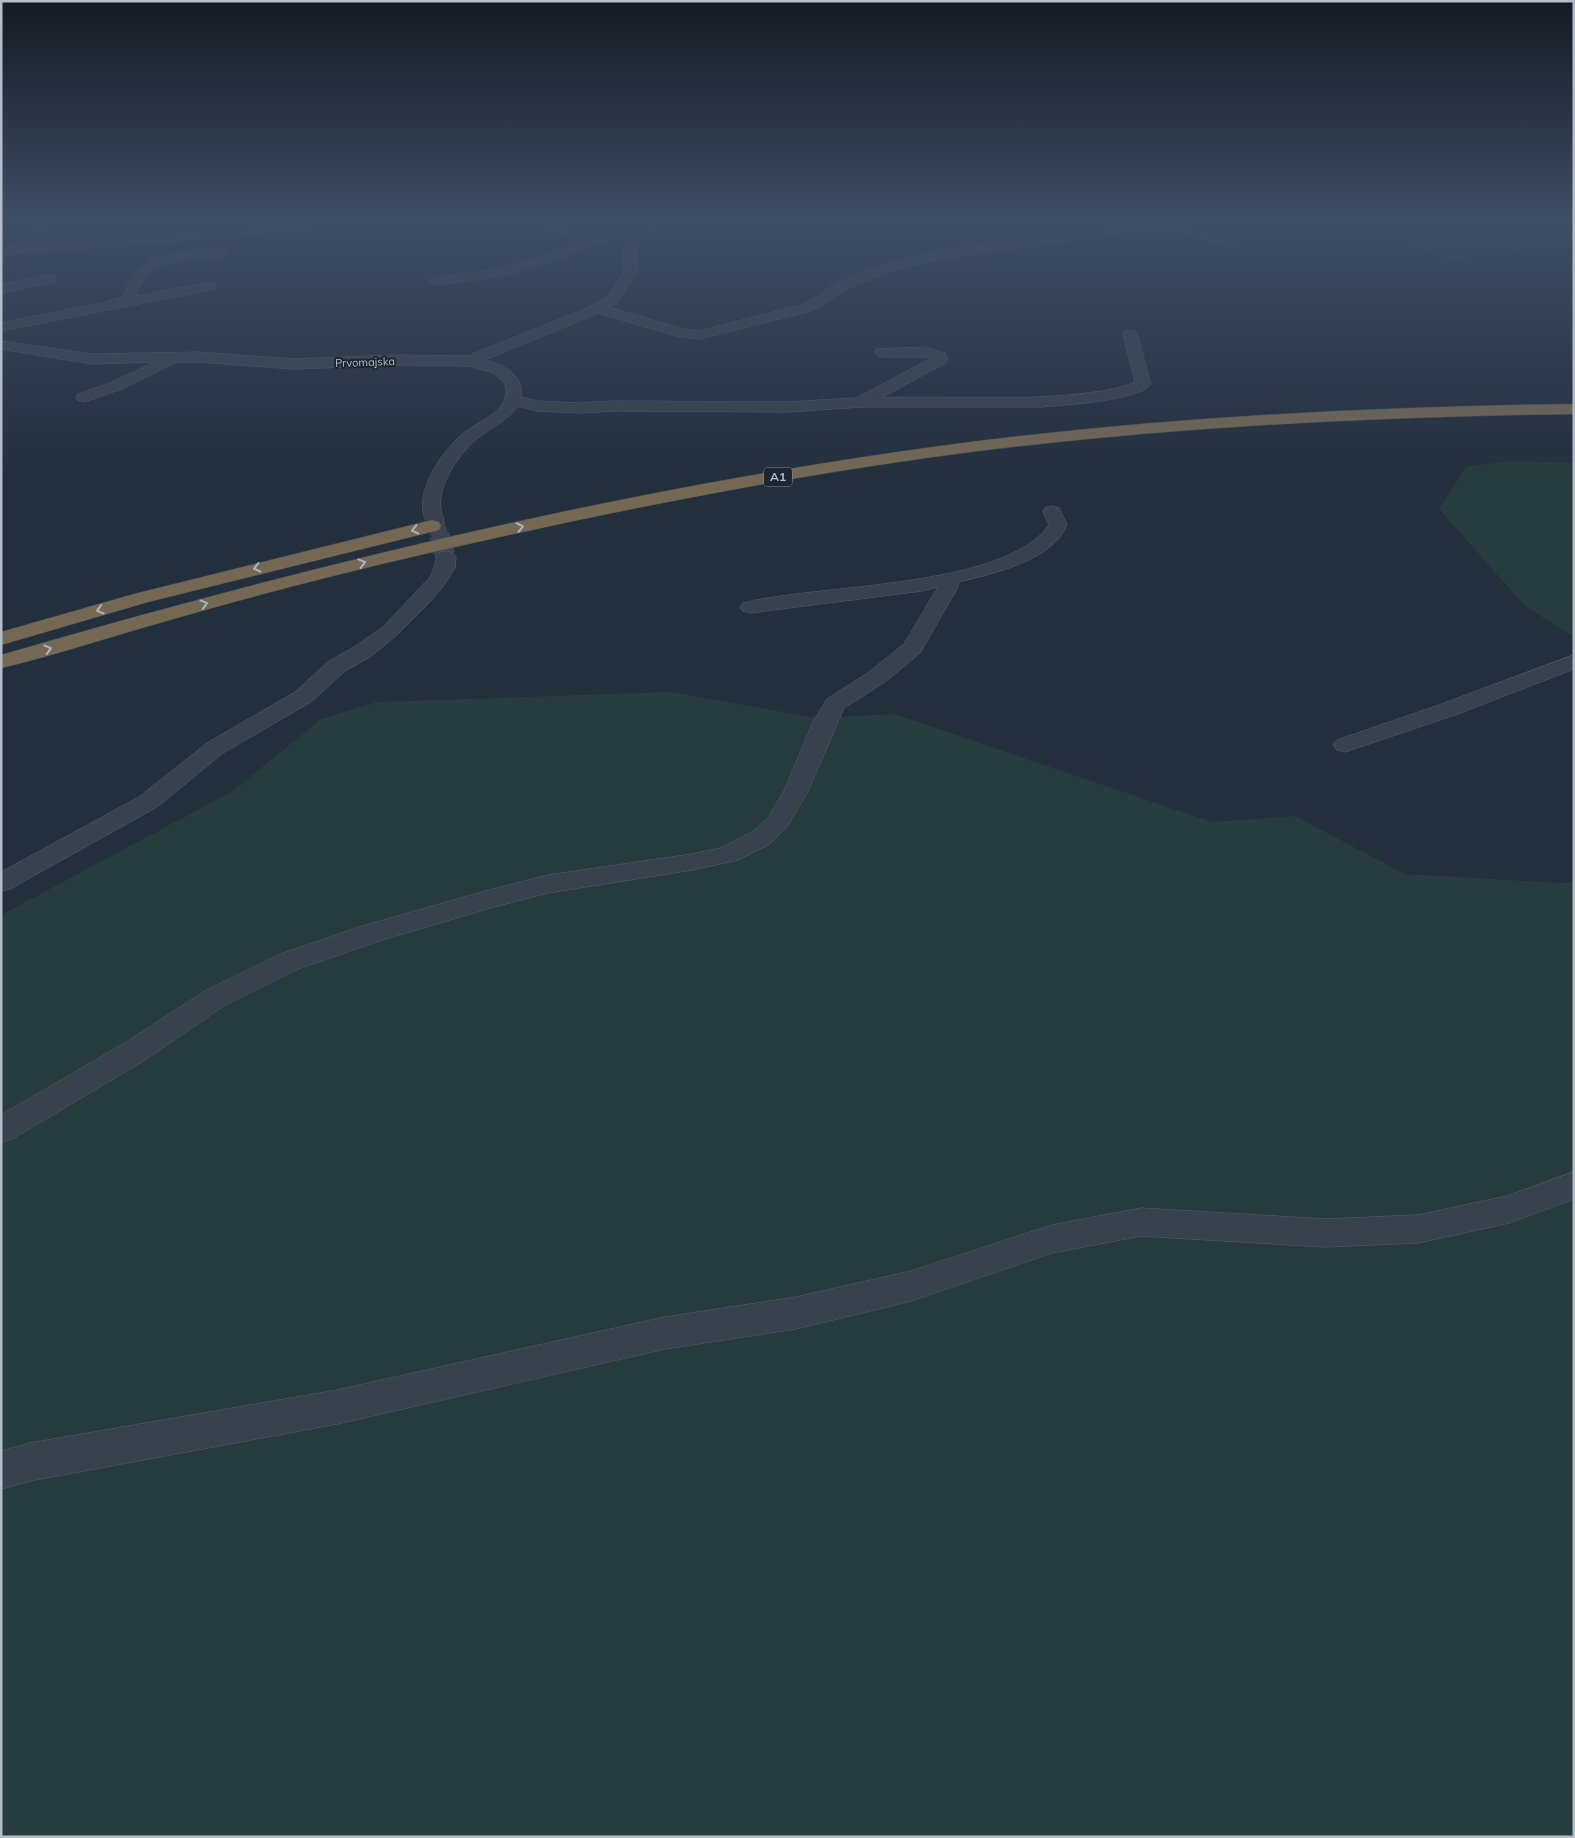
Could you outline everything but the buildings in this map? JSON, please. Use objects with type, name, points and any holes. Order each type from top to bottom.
[{"type":"highway","name":"A1","points":[[807,455],[945,434],[1141,413],[1348,400],[1574,394]]},
{"type":"highway","name":"A1","points":[[1,662],[161,615],[418,549],[584,513],[762,480],[963,448],[1154,428],[1460,409],[1574,409]]},
{"type":"highway","points":[[1,639],[141,598],[441,522]]},
{"type":"street","points":[[110,305],[116,303]]},
{"type":"street","points":[[1,327],[122,303]]},
{"type":"street","name":"Prvomajska","points":[[1,346],[92,359],[178,357],[294,364],[397,360],[470,362],[605,303]]},
{"type":"street","points":[[596,308],[682,333],[699,335],[805,308],[817,303]]},
{"type":"street","points":[[513,400],[537,406],[556,408],[615,406],[787,407],[944,401],[1025,404],[1089,398],[1120,392],[1144,384],[1130,334]]},
{"type":"street","points":[[859,403],[940,360],[940,356],[924,352],[882,352]]},
{"type":"street","points":[[84,397],[140,375],[178,357]]},
{"type":"street","points":[[441,522],[431,509],[435,486],[454,454],[466,440],[501,413],[513,400],[514,385],[509,377],[500,371],[470,362]]},
{"type":"street","points":[[750,607],[857,594],[948,580],[1006,562],[1030,551],[1049,538],[1058,525],[1052,512]]},
{"type":"street","points":[[1,883],[148,802],[170,786],[214,748],[303,697],[337,666],[362,652],[390,631],[423,598],[445,568],[446,557]]},
{"type":"street","points":[[1,1130],[134,1052],[215,998],[288,962],[369,934],[482,901],[548,884],[692,862],[729,854],[761,838],[778,822],[796,791],[826,720],[835,704],[877,677],[912,648],[948,588],[948,580]]},
{"type":"street","points":[[1345,745],[1448,710],[1574,661]]},
{"type":"street","points":[[1,1470],[30,1462],[338,1407],[665,1333],[796,1313],[912,1286],[1052,1239],[1141,1222],[1325,1233],[1418,1228],[1509,1209],[1574,1185]]},
{"type":"green space","points":[[1508,461],[1574,463],[1574,637],[1526,607],[1439,509],[1466,467]]},
{"type":"green space","points":[[671,692],[817,718],[894,714],[1212,822],[1295,816],[1405,874],[1562,883],[1574,882],[1574,1837],[1,1837],[1,915],[233,791],[321,719],[377,702]]},
{"type":"tunnel","points":[[435,520],[440,536]]},
{"type":"tunnel","points":[[439,535],[446,557]]}]
